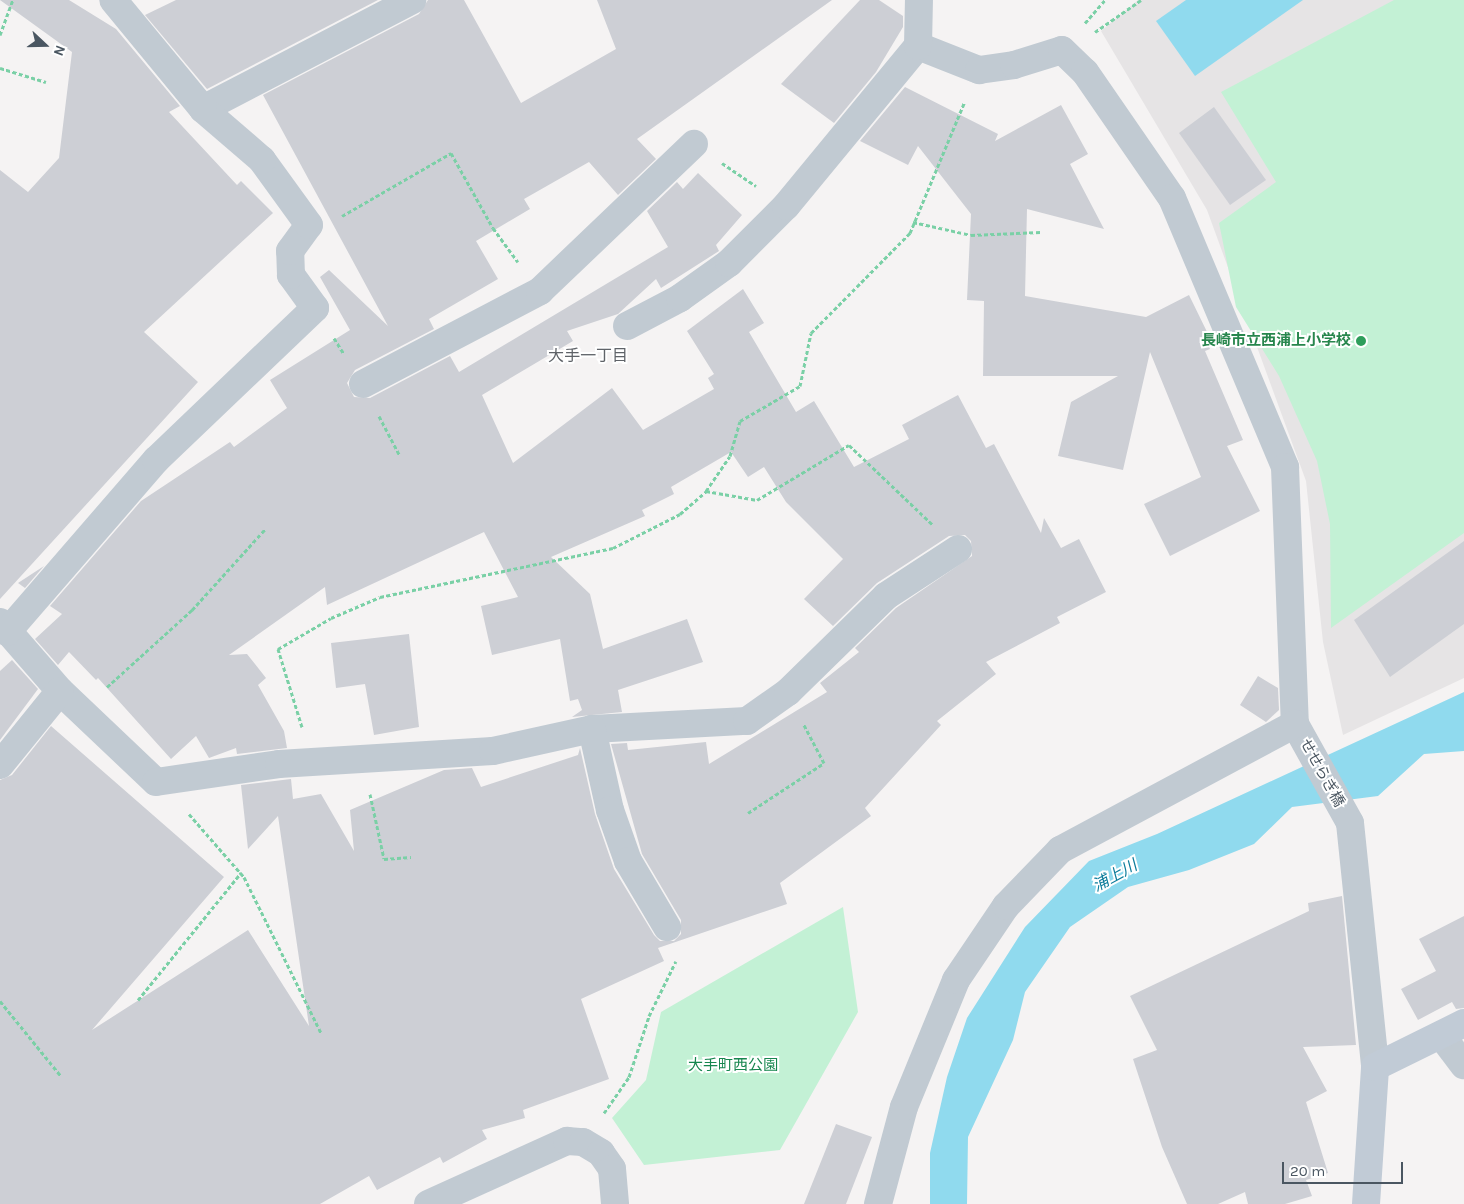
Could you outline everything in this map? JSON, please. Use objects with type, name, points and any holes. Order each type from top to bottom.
[{"type":"street","points":[[113,0],[203,108],[262,160],[309,225],[290,251],[291,275],[315,308],[156,460],[3,627],[60,691],[156,782],[312,762],[494,751],[592,729],[747,721],[788,692],[886,596],[958,549]]},
{"type":"street","points":[[203,108],[412,0]]},
{"type":"street","points":[[627,326],[680,298],[729,263],[786,206],[918,46],[918,0]]},
{"type":"street","points":[[878,1204],[904,1107],[956,980],[1006,906],[1060,850],[1295,724],[1285,467],[1172,198],[1084,72],[1062,50],[1014,65],[979,70],[918,46]]},
{"type":"street","points":[[363,384],[540,291],[694,144]]},
{"type":"street","points":[[0,765],[60,691]]},
{"type":"street","name":"せせらぎ橋","points":[[1295,724],[1350,823],[1375,1067]]},
{"type":"street","points":[[592,729],[610,810],[628,861],[667,927]]},
{"type":"street","points":[[1366,1204],[1367,1137],[1375,1067],[1453,1029],[1464,1065]]},
{"type":"street","points":[[428,1204],[555,1144],[583,1142],[601,1153],[612,1169],[615,1204]]},
{"type":"path","points":[[0,35],[13,0]]},
{"type":"path","points":[[0,68],[46,82]]},
{"type":"path","points":[[312,762],[278,649],[331,618],[380,597],[613,548],[680,514],[706,490],[730,456],[740,421],[800,386],[811,333],[910,233],[913,222],[979,70]]},
{"type":"path","points":[[694,144],[786,206]]},
{"type":"path","points":[[309,225],[334,221],[451,153],[493,228],[540,291]]},
{"type":"path","points":[[913,222],[971,235],[1041,232]]},
{"type":"path","points":[[315,308],[363,384],[400,456]]},
{"type":"path","points":[[706,490],[757,500],[849,445],[958,549]]},
{"type":"path","points":[[80,711],[192,610],[266,528]]},
{"type":"path","points":[[748,813],[824,763],[788,692]]},
{"type":"path","points":[[363,759],[384,859],[412,857]]},
{"type":"path","points":[[156,782],[174,797],[241,874],[321,1033]]},
{"type":"path","points":[[138,1000],[241,874]]},
{"type":"path","points":[[583,1142],[629,1077],[649,1016],[677,960],[667,927]]},
{"type":"path","points":[[0,1001],[61,1076]]},
{"type":"shaded area","name":"長崎市立西浦上小学校","points":[[1138,0],[1464,0],[1464,678],[1343,735],[1323,642],[1306,481],[1207,210],[1101,31]]},
{"type":"green space","name":"長崎市立西浦上小学校","points":[[1394,0],[1464,0],[1464,533],[1331,628],[1330,524],[1317,461],[1279,376],[1236,307],[1219,223],[1276,182],[1221,92]]},
{"type":"green space","name":"大手町西公園","points":[[843,907],[858,1012],[780,1150],[644,1165],[612,1118],[646,1080],[661,1012]]},
{"type":"water","points":[[1186,0],[1303,0],[1195,76],[1156,21]]},
{"type":"water","name":"浦上川","points":[[1464,692],[1464,751],[1424,754],[1378,796],[1292,807],[1254,844],[1189,870],[1128,887],[1070,927],[1025,992],[1013,1040],[968,1137],[967,1204],[930,1204],[930,1153],[947,1077],[967,1018],[1025,927],[1089,861],[1157,834]]},
{"type":"building","points":[[0,0],[69,0],[116,29],[180,106],[169,112],[237,185],[241,181],[273,213],[144,332],[198,382],[0,599],[0,170],[28,192],[59,158],[72,52]]},
{"type":"building","points":[[176,0],[378,0],[207,89],[145,15]]},
{"type":"building","points":[[428,0],[464,0],[521,103],[616,49],[597,0],[832,0],[637,139],[656,159],[618,195],[589,162],[524,199],[530,209],[476,241],[498,279],[429,319],[434,329],[355,370],[347,383],[354,397],[370,398],[450,356],[459,372],[668,247],[647,211],[677,182],[683,189],[698,173],[742,215],[716,245],[719,251],[661,288],[656,279],[618,314],[567,331],[573,341],[482,395],[513,463],[612,388],[643,430],[714,389],[708,378],[714,374],[687,331],[743,289],[764,323],[749,332],[796,412],[814,401],[854,467],[909,439],[902,425],[958,395],[986,448],[994,444],[1041,533],[1044,518],[1061,548],[1079,539],[1106,592],[1057,617],[1060,623],[986,662],[996,674],[937,721],[941,725],[865,808],[871,816],[780,883],[787,904],[658,948],[664,961],[581,999],[609,1079],[523,1110],[525,1118],[482,1130],[487,1139],[443,1163],[440,1157],[377,1190],[369,1176],[320,1204],[0,1204],[0,780],[12,775],[51,726],[224,877],[92,1030],[248,930],[309,1026],[278,816],[248,849],[241,785],[291,779],[293,799],[321,794],[354,851],[350,810],[444,770],[472,768],[481,787],[578,755],[580,748],[595,814],[614,869],[654,935],[660,941],[674,941],[681,934],[681,920],[642,854],[611,744],[627,743],[628,750],[706,742],[709,764],[827,692],[820,683],[859,652],[855,648],[896,608],[972,556],[971,541],[965,535],[949,536],[877,583],[833,626],[804,599],[843,559],[786,502],[764,467],[748,477],[731,452],[671,487],[674,494],[642,510],[645,516],[551,557],[590,594],[603,649],[687,619],[703,662],[618,690],[622,712],[572,717],[582,710],[578,699],[570,701],[560,639],[492,655],[481,606],[518,597],[484,532],[327,605],[325,587],[229,655],[247,654],[266,678],[258,685],[284,731],[287,748],[237,754],[236,748],[209,758],[196,736],[171,759],[98,678],[96,680],[69,652],[58,665],[35,639],[62,614],[50,606],[141,501],[230,442],[234,447],[287,408],[270,380],[350,330],[320,277],[329,270],[388,326],[263,95],[419,14]]},
{"type":"building","points":[[860,0],[879,0],[903,16],[903,27],[876,72],[834,123],[781,84]]},
{"type":"building","points":[[905,87],[998,134],[995,141],[1061,105],[1088,154],[1070,164],[1104,229],[1027,209],[1025,296],[1146,317],[1189,295],[1210,338],[1206,340],[1210,349],[1205,351],[1243,440],[1227,446],[1260,511],[1170,556],[1144,504],[1201,477],[1150,352],[1123,470],[1058,456],[1071,402],[1118,376],[983,376],[984,301],[967,300],[971,214],[918,146],[908,165],[860,141]]},
{"type":"building","points":[[1214,107],[1266,180],[1230,205],[1179,133]]},
{"type":"building","points":[[1464,541],[1464,624],[1390,677],[1354,620]]},
{"type":"building","points":[[44,566],[25,588],[18,583]]},
{"type":"building","points":[[409,634],[419,727],[374,735],[365,684],[336,688],[331,643]]},
{"type":"building","points":[[12,660],[38,689],[0,740],[0,671]]},
{"type":"building","points":[[1258,676],[1278,688],[1279,710],[1266,722],[1240,705]]},
{"type":"building","points":[[1342,896],[1356,1045],[1303,1047],[1327,1091],[1306,1102],[1328,1173],[1306,1180],[1312,1196],[1285,1204],[1248,1204],[1245,1192],[1218,1204],[1187,1204],[1162,1147],[1133,1059],[1157,1050],[1130,996],[1309,911],[1308,903]]},
{"type":"building","points":[[1464,916],[1464,1008],[1456,1009],[1452,1002],[1418,1020],[1401,989],[1436,971],[1419,939]]},
{"type":"building","points":[[836,1124],[872,1137],[846,1204],[804,1204]]},
{"type":"place","name":"長崎市立西浦上小学校","points":[[1361,341]]},
{"type":"district","name":"大手一丁目","points":[[588,356]]}]
